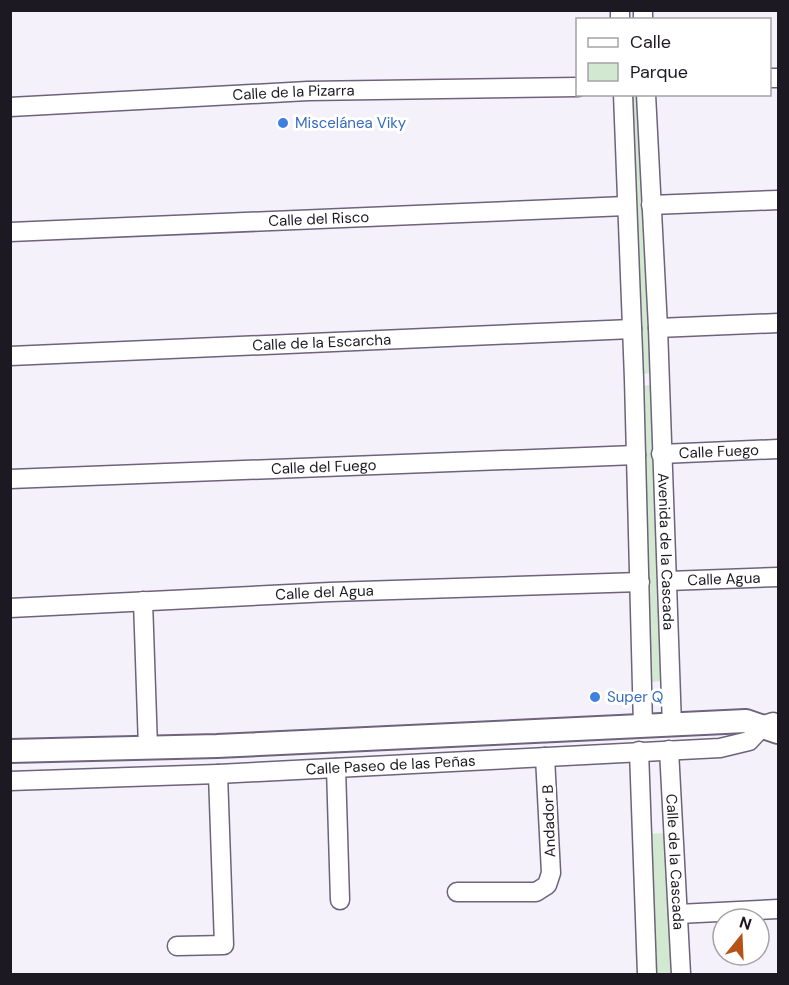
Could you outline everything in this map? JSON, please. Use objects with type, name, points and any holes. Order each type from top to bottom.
[{"type":"street","name":"Calle de la Pizarra","points":[[10,107],[308,91],[576,87]]},
{"type":"street","name":"Avenida de la Cascada","points":[[623,96],[634,379],[642,726]]},
{"type":"street","name":"Avenida de la Cascada","points":[[646,96],[658,328],[672,726]]},
{"type":"street","points":[[651,205],[778,200]]},
{"type":"street","name":"Calle del Risco","points":[[10,232],[626,206]]},
{"type":"street","points":[[658,328],[778,323]]},
{"type":"street","name":"Calle de la Escarcha","points":[[10,356],[632,329]]},
{"type":"street","points":[[634,379],[658,377]]},
{"type":"street","name":"Calle Fuego","points":[[661,454],[778,449]]},
{"type":"street","name":"Calle del Fuego","points":[[10,479],[636,455]]},
{"type":"street","name":"Calle Agua","points":[[668,581],[778,577]]},
{"type":"street","name":"Calle del Agua","points":[[10,608],[640,582]]},
{"type":"street","points":[[143,601],[148,748]]},
{"type":"street","name":"Calle Paseo de las Peñas","points":[[10,751],[148,748],[746,721],[774,726]]},
{"type":"street","name":"Calle Paseo de las Peñas","points":[[10,781],[218,774],[728,747],[749,741],[774,726]]},
{"type":"street","name":"Calle de la Cascada","points":[[669,750],[681,975]]},
{"type":"street","name":"Calle de la Cascada","points":[[639,751],[647,975]]},
{"type":"street","name":"Andador B","points":[[457,892],[536,892],[547,885],[551,873],[545,757]]},
{"type":"street","points":[[336,768],[340,900]]},
{"type":"street","points":[[177,946],[224,945],[218,774]]},
{"type":"street","points":[[678,914],[778,909]]},
{"type":"green space","points":[[630,96],[643,96],[653,373],[642,374]]},
{"type":"green space","points":[[650,385],[662,681],[652,682],[640,386]]},
{"type":"green space","points":[[668,833],[676,974],[654,974],[645,834]]},
{"type":"place","name":"Miscelánea Viky","points":[[283,123]]},
{"type":"place","name":"Super Q","points":[[595,697]]}]
